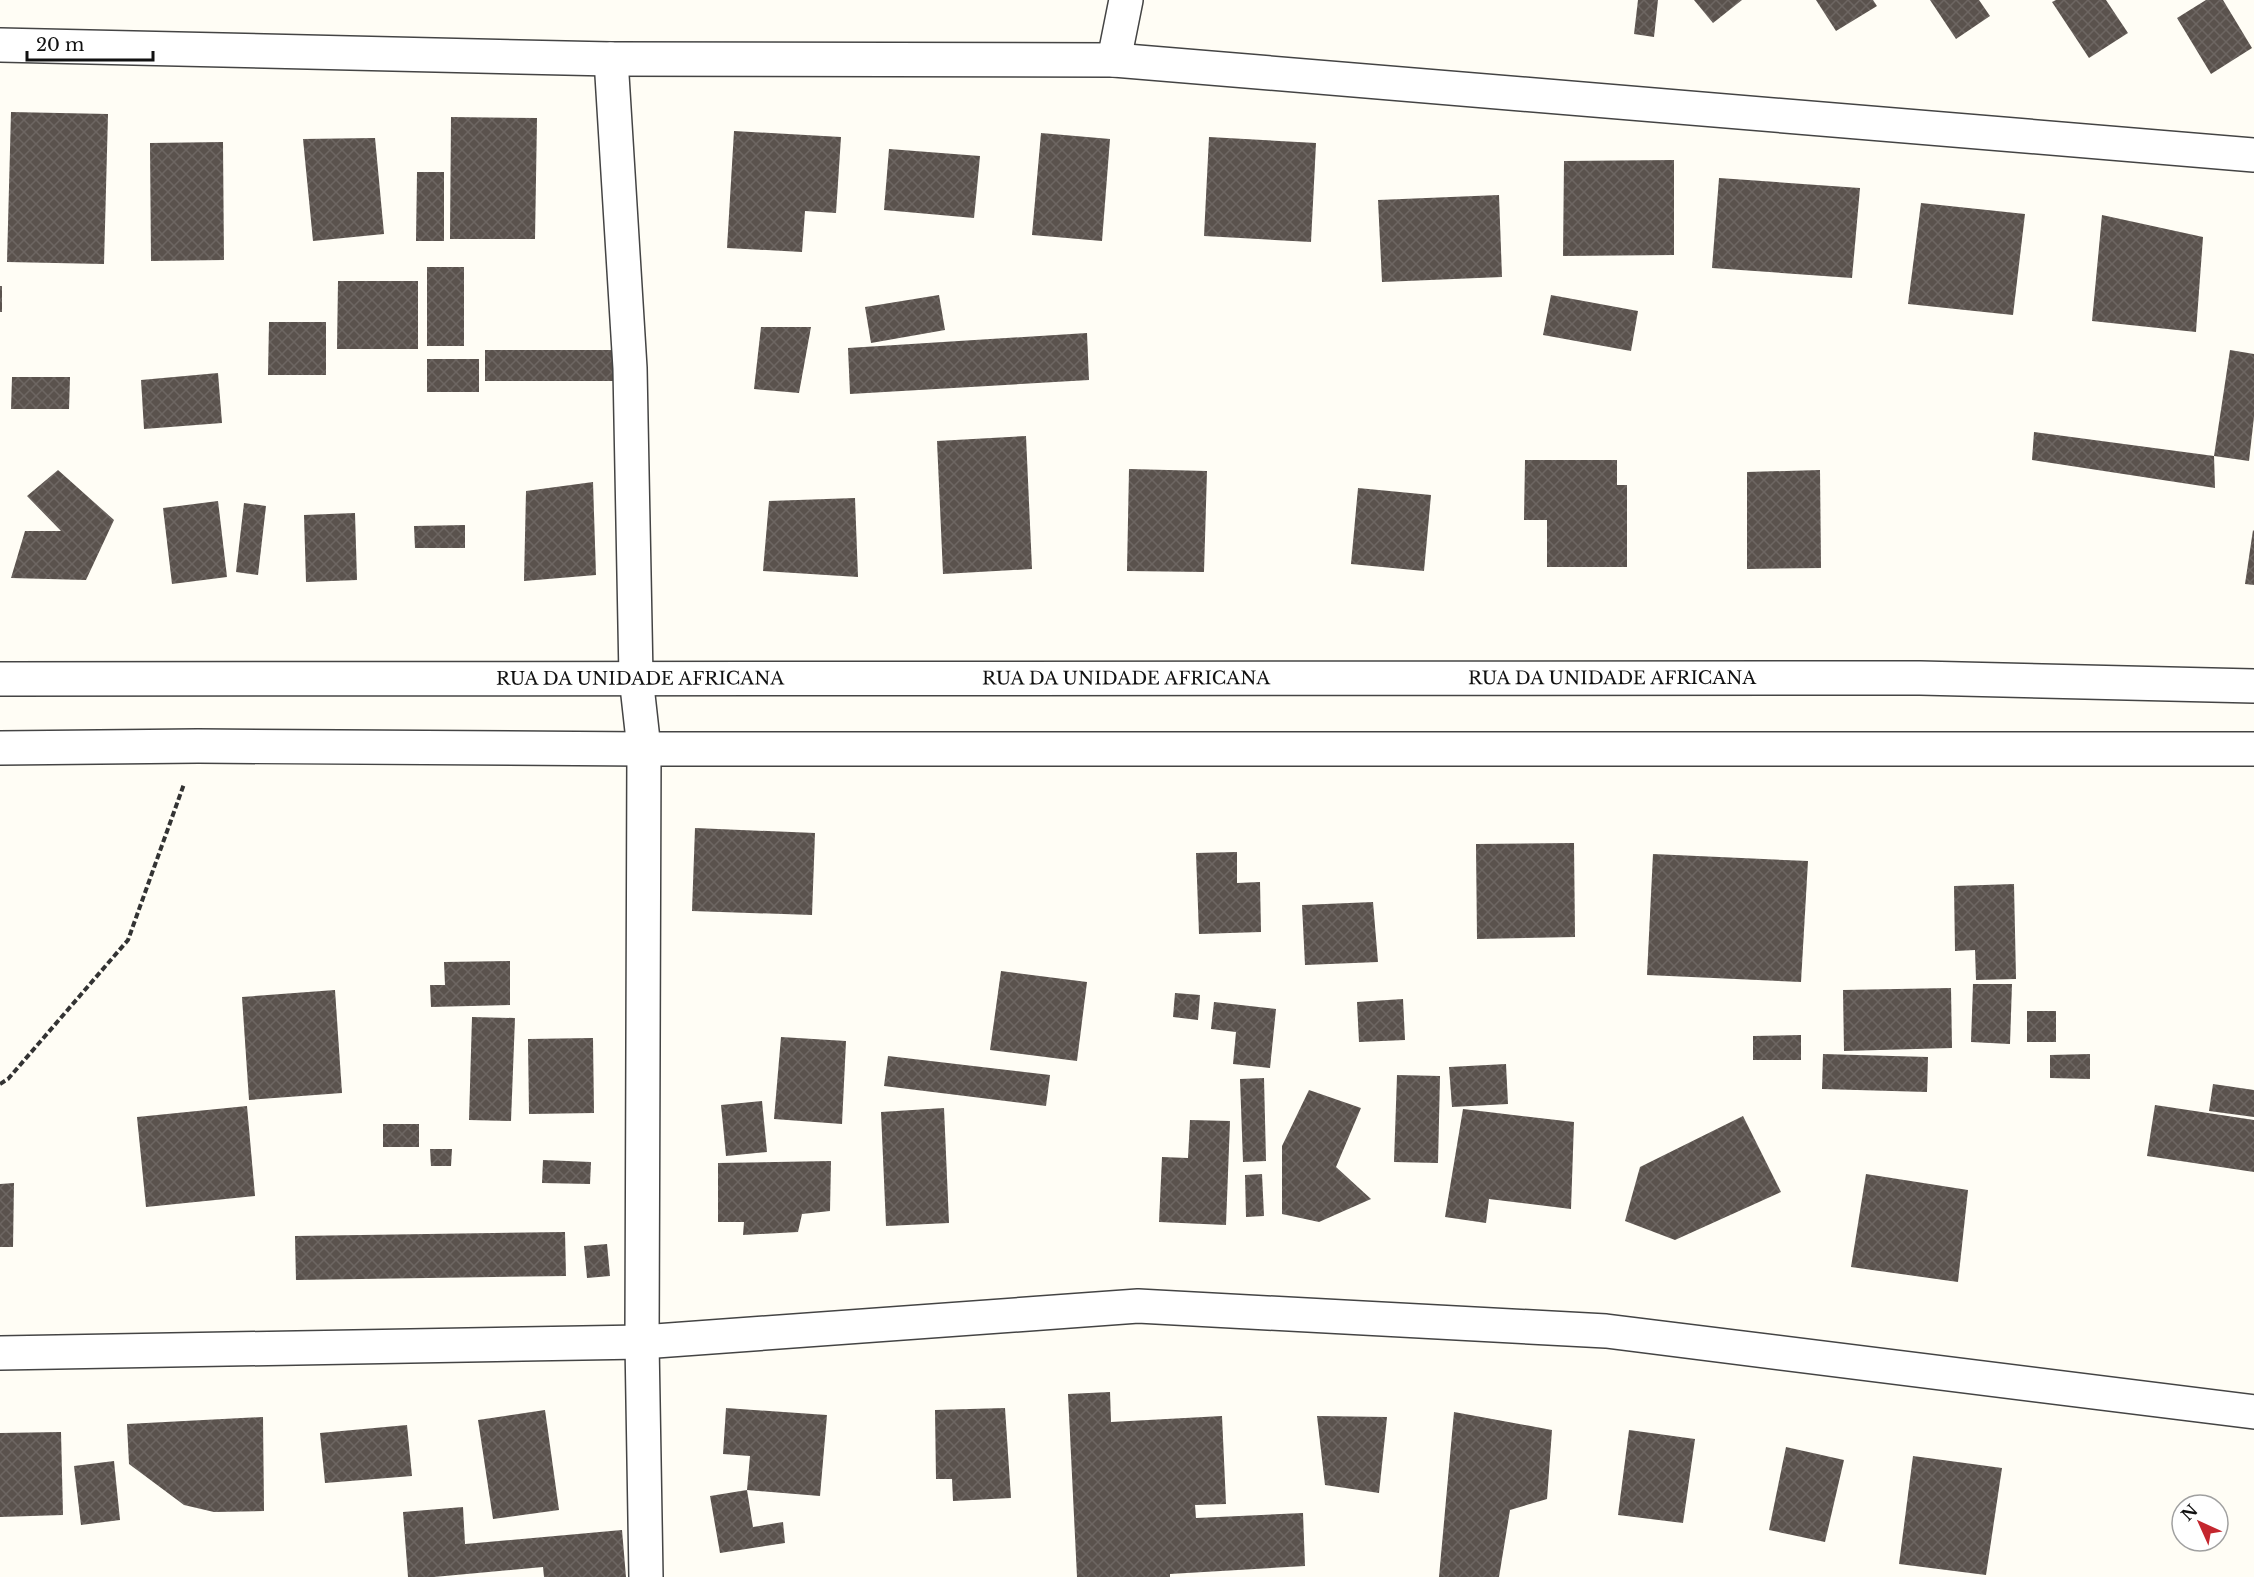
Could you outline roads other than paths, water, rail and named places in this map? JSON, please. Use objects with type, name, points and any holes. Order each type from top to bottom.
[{"type":"street","points":[[1114,60],[1126,0]]},
{"type":"street","points":[[0,45],[611,59],[1114,60],[2254,155]]},
{"type":"street","points":[[611,59],[630,368],[636,678],[644,748],[642,1342],[646,1577]]},
{"type":"street","name":"RUA DA UNIDADE AFRICANA","points":[[0,679],[1920,678],[2254,686]]},
{"type":"street","points":[[0,748],[198,746],[2254,749]]},
{"type":"street","points":[[0,1353],[642,1342],[1138,1306],[1606,1332],[2254,1412]]}]
